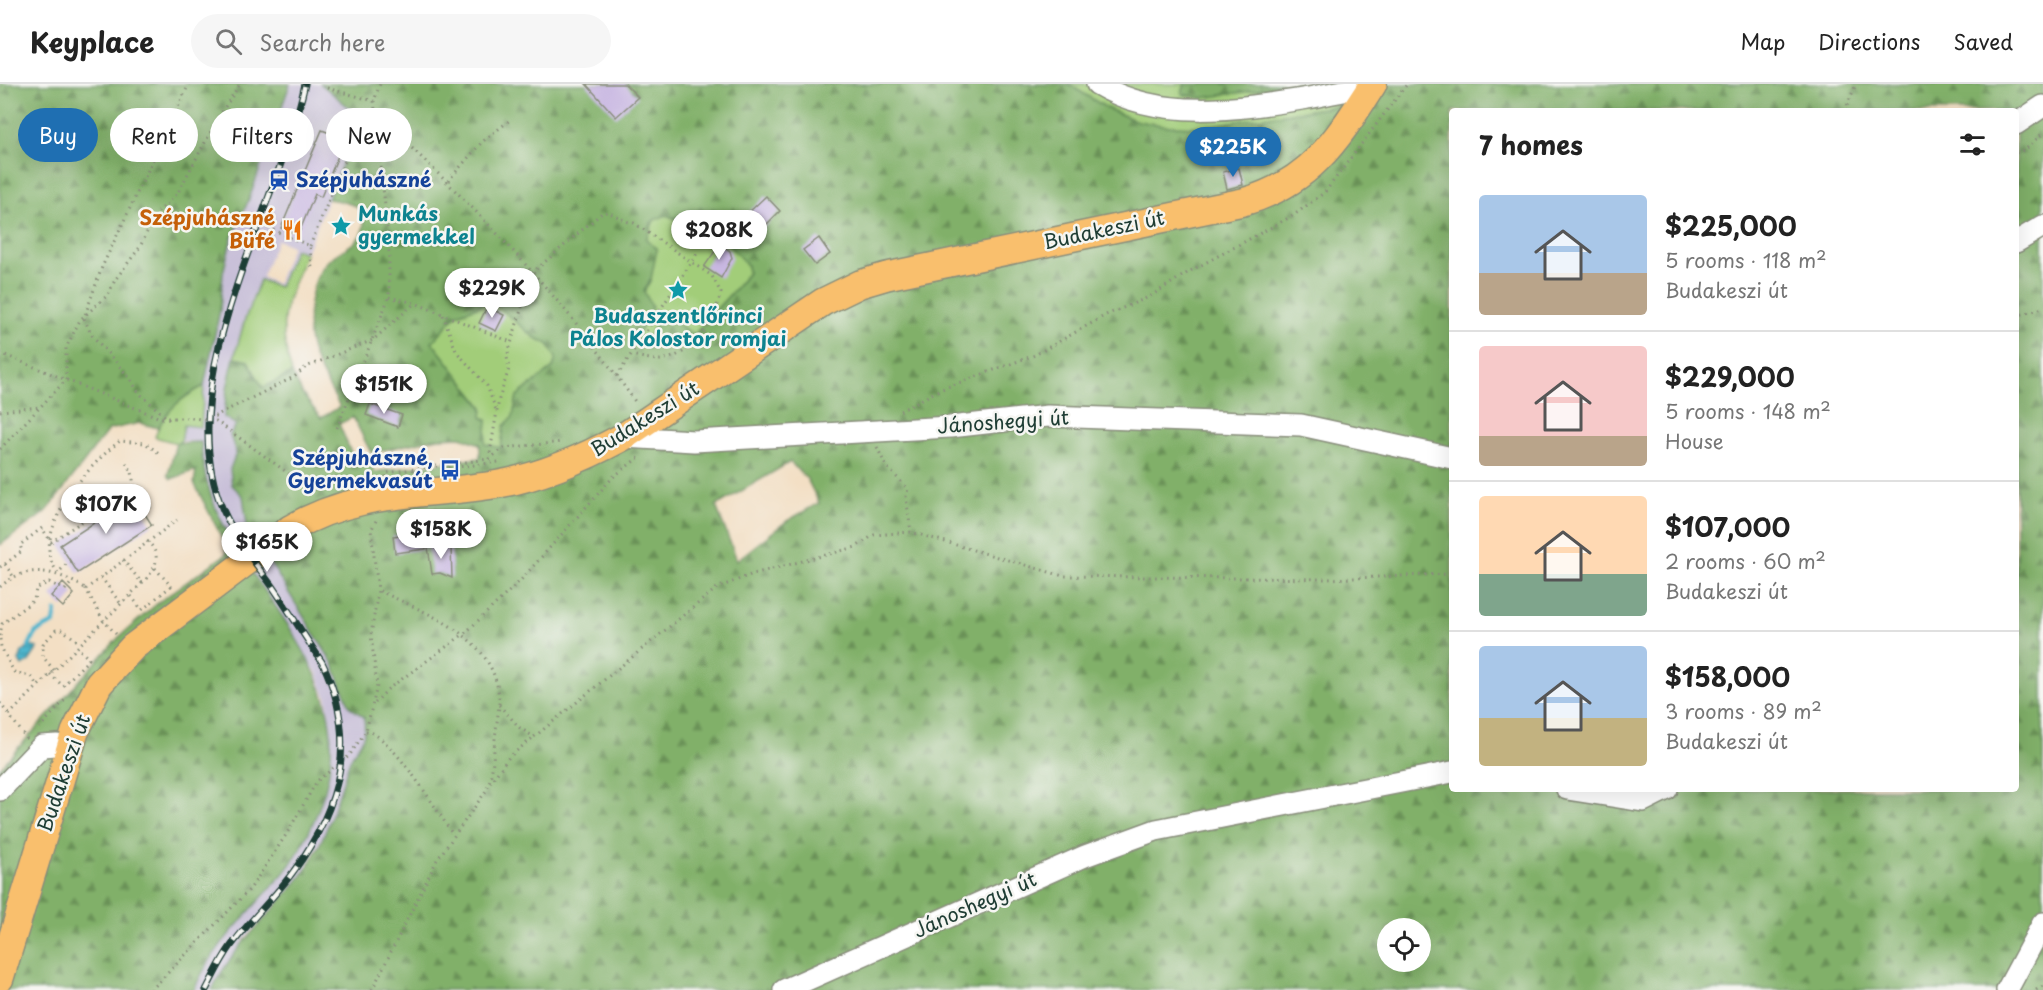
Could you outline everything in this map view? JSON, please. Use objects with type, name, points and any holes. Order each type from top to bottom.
[{"type":"main road","name":"Budakeszi út","points":[[0,978],[69,751],[92,696],[117,661],[258,551],[312,516],[345,504],[389,495],[497,484],[527,477],[589,455],[623,437],[651,431],[807,312],[860,284],[887,276],[1243,202],[1284,186],[1304,173],[1327,152],[1372,86]]},
{"type":"street","points":[[1097,84],[1142,102],[1187,110],[1267,104],[1372,86]]},
{"type":"street","points":[[2019,122],[2043,106]]},
{"type":"street","points":[[2019,240],[2043,226]]},
{"type":"street","name":"Jánoshegyi út","points":[[651,431],[872,430],[950,427],[1048,416],[1301,425],[1449,458]]},
{"type":"street","points":[[0,790],[42,747],[57,745],[69,751]]},
{"type":"street","name":"Jánoshegyi út","points":[[784,990],[1085,855],[1156,830],[1449,773]]},
{"type":"street","points":[[1586,792],[1642,801],[1661,792]]},
{"type":"street","points":[[2007,990],[2043,923]]},
{"type":"path","points":[[170,420],[139,393],[92,334],[84,318],[102,267],[189,84]]},
{"type":"path","points":[[0,449],[66,380],[66,348],[80,320],[108,295],[119,273],[140,247],[155,215],[177,194],[221,113],[240,84]]},
{"type":"path","points":[[376,108],[375,101],[381,84]]},
{"type":"path","points":[[911,532],[906,496],[908,489],[886,466],[872,430],[939,390],[1035,355],[1106,315],[1149,297],[1192,270],[1294,215],[1325,192],[1406,84]]},
{"type":"path","points":[[1846,108],[1857,84]]},
{"type":"path","points":[[327,88],[375,101]]},
{"type":"path","points":[[448,182],[482,142],[510,120]]},
{"type":"path","points":[[2019,152],[2026,149],[2043,133]]},
{"type":"path","points":[[374,704],[388,689],[464,634],[520,581],[613,477],[640,457],[651,431],[617,376],[572,316],[448,182],[412,148]]},
{"type":"path","points":[[312,269],[310,246],[344,162]]},
{"type":"path","points":[[337,428],[389,297],[389,244],[381,162]]},
{"type":"path","points":[[386,477],[386,473],[489,459],[496,412],[508,369],[507,357],[532,273],[603,212],[610,212],[625,222],[634,223],[712,276],[721,293],[716,311],[694,345],[661,360],[632,355]]},
{"type":"path","points":[[262,225],[310,246]]},
{"type":"path","points":[[617,376],[698,252]]},
{"type":"path","points":[[389,297],[416,303],[511,342]]},
{"type":"path","points":[[0,353],[170,420],[209,418],[294,377],[306,367],[373,340],[416,303]]},
{"type":"path","points":[[2019,315],[2043,308]]},
{"type":"path","points":[[442,314],[456,351],[487,386],[496,412]]},
{"type":"path","points":[[0,411],[41,407]]},
{"type":"path","points":[[209,418],[227,428],[317,494]]},
{"type":"path","points":[[58,573],[49,552],[56,523],[69,497],[98,457],[120,441],[145,443],[159,453]]},
{"type":"path","points":[[126,463],[132,471],[134,487],[145,512],[154,504]]},
{"type":"path","points":[[51,542],[134,487]]},
{"type":"path","points":[[86,589],[177,520]]},
{"type":"path","points":[[0,567],[22,551],[20,545],[42,528],[51,542]]},
{"type":"path","points":[[151,990],[250,889],[286,835],[317,781],[349,756],[366,731],[377,686],[371,635],[378,590],[371,530]]},
{"type":"path","points":[[372,990],[415,901],[453,835],[479,803],[509,757],[717,588],[753,574],[856,547],[874,535],[911,532],[1063,576],[1327,579],[1449,574]]},
{"type":"path","points":[[9,715],[102,620],[131,595],[155,568],[157,556],[154,546],[147,541]]},
{"type":"path","points":[[58,573],[70,560]]},
{"type":"path","points":[[123,560],[142,583]]},
{"type":"path","points":[[5,564],[13,576]]},
{"type":"path","points":[[131,595],[142,610],[171,586],[155,568]]},
{"type":"path","points":[[0,586],[13,576],[38,570],[58,573],[86,589],[102,620],[121,639]]},
{"type":"path","points":[[100,578],[121,604]]},
{"type":"path","points":[[38,686],[30,676],[14,672],[1,647],[0,637],[3,624],[34,600],[36,589],[49,582],[65,590],[73,581]]},
{"type":"path","points":[[378,590],[464,634],[479,648],[491,669],[498,690],[499,705],[489,786]]},
{"type":"path","points":[[56,630],[63,630],[89,659],[63,686],[52,672],[43,657],[43,644],[56,630]]},
{"type":"path","points":[[0,703],[28,741]]},
{"type":"path","points":[[499,705],[520,728],[534,737]]},
{"type":"path","points":[[366,731],[381,737],[412,774],[453,835]]},
{"type":"path","points":[[2036,990],[2043,986]]},
{"type":"shaded area","points":[[290,84],[321,84],[350,108],[326,108],[326,162],[343,162],[306,253],[295,249],[279,287],[260,281],[245,319],[227,388],[237,424],[230,435],[236,453],[230,469],[232,485],[243,496],[247,525],[229,535],[210,498],[203,472],[201,442],[181,441],[184,425],[201,426],[204,386],[220,310],[223,273],[231,240],[262,162],[314,162],[314,108],[281,108]],"holes":[[[277,240],[292,246],[277,284],[262,277]]]},
{"type":"shaded area","points":[[266,556],[332,662],[350,707],[364,717],[366,735],[350,761],[340,798],[328,827],[300,878],[245,938],[212,990],[194,990],[331,727],[326,697],[316,672],[249,568]]},
{"type":"green space","points":[[0,84],[290,84],[281,108],[210,108],[210,162],[262,162],[231,240],[223,273],[220,310],[204,386],[177,403],[158,428],[140,423],[108,430],[47,511],[0,545]]},
{"type":"green space","points":[[321,84],[1068,84],[1108,109],[1137,121],[1167,126],[1199,127],[1377,100],[1387,84],[2043,84],[2043,990],[212,990],[241,945],[289,892],[309,865],[323,837],[349,763],[363,738],[365,726],[364,717],[350,707],[332,662],[266,556],[249,568],[287,624],[318,680],[327,709],[331,740],[329,773],[319,808],[299,851],[282,875],[222,944],[194,990],[0,990],[0,768],[119,637],[160,601],[226,554],[226,546],[194,483],[196,470],[171,479],[168,475],[176,443],[201,442],[209,490],[229,535],[247,525],[243,496],[232,485],[230,469],[236,453],[230,435],[236,425],[224,417],[227,388],[234,358],[248,361],[263,388],[292,373],[303,395],[321,418],[340,407],[313,354],[309,331],[310,304],[317,278],[323,267],[334,255],[358,239],[364,221],[359,209],[349,203],[328,199],[343,162],[412,162],[412,108],[350,108]],"holes":[[[713,209],[731,228],[726,242],[747,265],[748,273],[735,289],[695,334],[666,317],[658,321],[638,352],[632,348],[652,307],[644,291],[651,279],[657,249],[646,239],[654,220],[666,215],[697,225]],[[488,298],[534,337],[548,344],[556,358],[553,368],[517,396],[513,417],[504,426],[501,448],[485,444],[487,420],[482,417],[483,408],[432,342],[457,314],[479,306]],[[353,417],[371,453],[438,438],[461,437],[480,444],[480,458],[374,472],[373,467],[356,464],[339,424]],[[790,462],[807,479],[819,503],[787,521],[737,560],[716,506]]]},
{"type":"green space","points":[[1068,84],[1185,84],[1182,94],[1202,98],[1298,84],[1387,84],[1377,100],[1199,127],[1167,126],[1137,121],[1108,109]]},
{"type":"green space","points":[[1185,84],[1298,84],[1202,98],[1182,94]]},
{"type":"green space","points":[[712,209],[719,213],[727,223],[748,273],[695,334],[682,331],[674,320],[647,340],[638,353],[632,348],[652,307],[644,292],[651,279],[646,239],[654,220],[666,215],[688,224]]},
{"type":"green space","points":[[295,249],[306,253],[285,312],[284,338],[292,373],[263,388],[248,361],[234,358],[245,319],[260,280],[279,287]]},
{"type":"green space","points":[[488,297],[534,337],[548,344],[556,358],[553,368],[517,396],[513,417],[504,426],[501,448],[485,445],[487,420],[482,417],[483,407],[432,342],[457,314],[479,306]]},
{"type":"green space","points":[[204,386],[201,427],[184,425],[181,441],[176,443],[155,437],[158,428],[174,406]]},
{"type":"water","points":[[29,646],[38,648],[28,663],[22,666],[19,661],[22,652]]},
{"type":"building","points":[[586,84],[625,84],[638,97],[616,117]]},
{"type":"building","points":[[322,130],[326,132],[326,162],[335,162],[321,197],[315,194],[298,235],[281,228],[309,162],[314,162],[314,149]]},
{"type":"building","points":[[1239,168],[1243,185],[1227,189],[1223,172]]},
{"type":"building","points":[[766,196],[780,211],[763,228],[748,213]]},
{"type":"building","points":[[716,215],[724,220],[726,226],[715,243],[698,231],[709,216]]},
{"type":"building","points":[[819,238],[830,254],[815,265],[803,250]]},
{"type":"building","points":[[720,244],[730,251],[732,258],[721,278],[704,267]]},
{"type":"building","points":[[487,307],[504,315],[496,331],[479,323]]},
{"type":"building","points":[[370,404],[402,415],[398,427],[366,415]]},
{"type":"building","points":[[134,497],[152,525],[78,573],[60,545]]},
{"type":"building","points":[[413,528],[414,533],[424,531],[426,549],[395,553],[393,536],[401,535],[401,529]]},
{"type":"building","points":[[451,546],[452,578],[440,573],[432,574],[428,547]]},
{"type":"building","points":[[63,583],[74,594],[63,607],[51,596]]},
{"type":"waterway","points":[[29,646],[36,632],[54,623],[56,611]]},
{"type":"railway","points":[[206,990],[231,946],[286,882],[310,847],[333,797],[342,745],[340,718],[333,690],[322,662],[233,530],[223,510],[210,460],[209,407],[218,352],[233,296],[291,133],[305,84]]},
{"type":"place","name":"Szépjuhászné","points":[[279,180]]},
{"type":"place","name":"Munkás gyermekkel","points":[[341,226]]},
{"type":"place","name":"Szépjuhászné Büfé","points":[[292,230]]},
{"type":"place","name":"Budaszentlőrinci Pálos Kolostor romjai","points":[[678,290]]},
{"type":"place","name":"Szépjuhászné, Gyermekvasút","points":[[450,470]]}]
